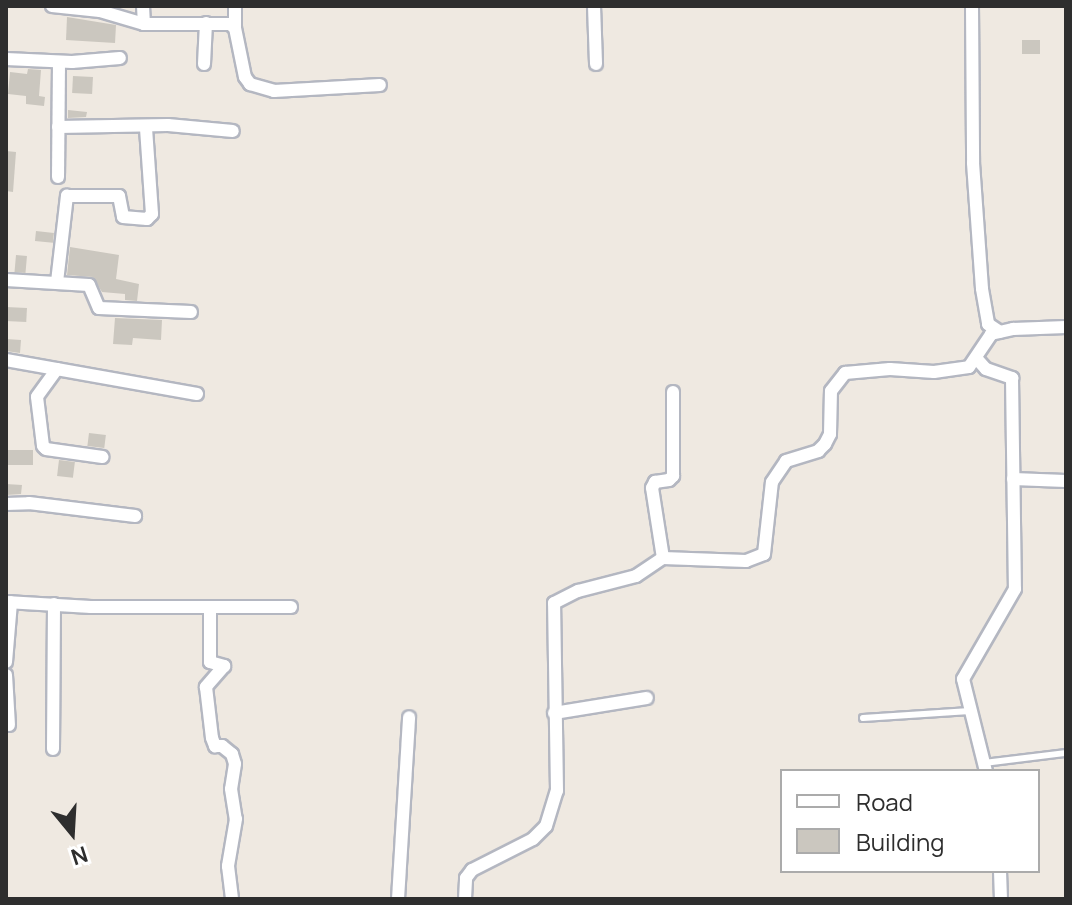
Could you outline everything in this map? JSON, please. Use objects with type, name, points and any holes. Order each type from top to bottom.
[{"type":"street","points":[[52,6],[100,11],[144,24],[224,23],[235,28]]},
{"type":"street","points":[[143,6],[144,24]]},
{"type":"street","points":[[235,6],[235,28],[245,77],[250,84],[274,91],[380,85]]},
{"type":"street","points":[[594,6],[596,64]]},
{"type":"street","points":[[972,6],[973,163],[982,289],[988,324],[1000,332]]},
{"type":"street","points":[[204,64],[206,23]]},
{"type":"street","points":[[6,59],[59,62],[120,58]]},
{"type":"street","points":[[58,177],[59,62]]},
{"type":"street","points":[[58,127],[146,128],[168,125],[233,131]]},
{"type":"street","points":[[57,282],[67,196],[119,196],[123,217],[147,219],[152,214],[146,128]]},
{"type":"street","points":[[6,280],[89,285],[99,308],[191,312]]},
{"type":"street","points":[[465,899],[466,878],[472,870],[533,839],[546,826],[557,791],[554,603],[578,591],[636,576],[663,558],[746,561],[764,554],[772,482],[786,461],[818,451],[825,444],[830,434],[831,391],[845,373],[890,369],[934,372],[969,367],[991,334],[1066,327]]},
{"type":"street","points":[[977,359],[986,369],[1012,378],[1015,589],[965,672],[963,684],[985,767]]},
{"type":"street","points":[[6,360],[197,394]]},
{"type":"street","points":[[57,369],[37,397],[43,446],[102,457]]},
{"type":"street","points":[[663,558],[652,488],[655,482],[669,480],[673,476],[673,392]]},
{"type":"street","points":[[1013,479],[1066,481]]},
{"type":"street","points":[[6,504],[135,516]]},
{"type":"street","points":[[6,662],[9,602],[291,607]]},
{"type":"street","points":[[53,749],[54,604]]},
{"type":"street","points":[[210,607],[210,662],[224,666],[206,687],[212,738],[215,746],[222,746],[232,754],[235,764],[231,789],[236,819],[228,866],[232,899]]},
{"type":"street","points":[[6,675],[9,725]]},
{"type":"street","points":[[554,713],[647,698]]},
{"type":"street","points":[[398,899],[409,717]]},
{"type":"street","points":[[1000,873],[1001,899]]},
{"type":"lane","points":[[863,718],[970,711]]},
{"type":"lane","points":[[985,767],[1066,753]]},
{"type":"building","points":[[67,17],[116,25],[115,43],[66,40]]},
{"type":"building","points":[[1022,40],[1040,40],[1040,54],[1022,54]]},
{"type":"building","points":[[28,69],[41,70],[39,96],[45,97],[44,106],[26,104],[26,96],[8,94],[10,72],[27,74]]},
{"type":"building","points":[[73,76],[93,77],[92,94],[72,93]]},
{"type":"building","points":[[68,110],[87,112],[86,117],[68,118]]},
{"type":"building","points":[[6,151],[16,152],[13,192],[6,191]]},
{"type":"building","points":[[36,231],[54,233],[53,243],[35,241]]},
{"type":"building","points":[[70,247],[119,255],[116,279],[139,284],[137,301],[125,300],[125,294],[102,292],[93,277],[67,275]]},
{"type":"building","points":[[16,255],[27,256],[25,273],[15,272]]},
{"type":"building","points":[[6,307],[27,308],[26,322],[6,321]]},
{"type":"building","points":[[115,318],[162,320],[161,340],[133,338],[132,345],[113,344]]},
{"type":"building","points":[[6,339],[21,340],[20,353],[6,351]]},
{"type":"building","points":[[89,433],[106,435],[104,448],[87,446]]},
{"type":"building","points":[[6,450],[33,450],[33,465],[6,465]]},
{"type":"building","points":[[59,460],[75,462],[73,478],[57,476]]},
{"type":"building","points":[[6,484],[22,485],[21,494],[6,495]]}]
